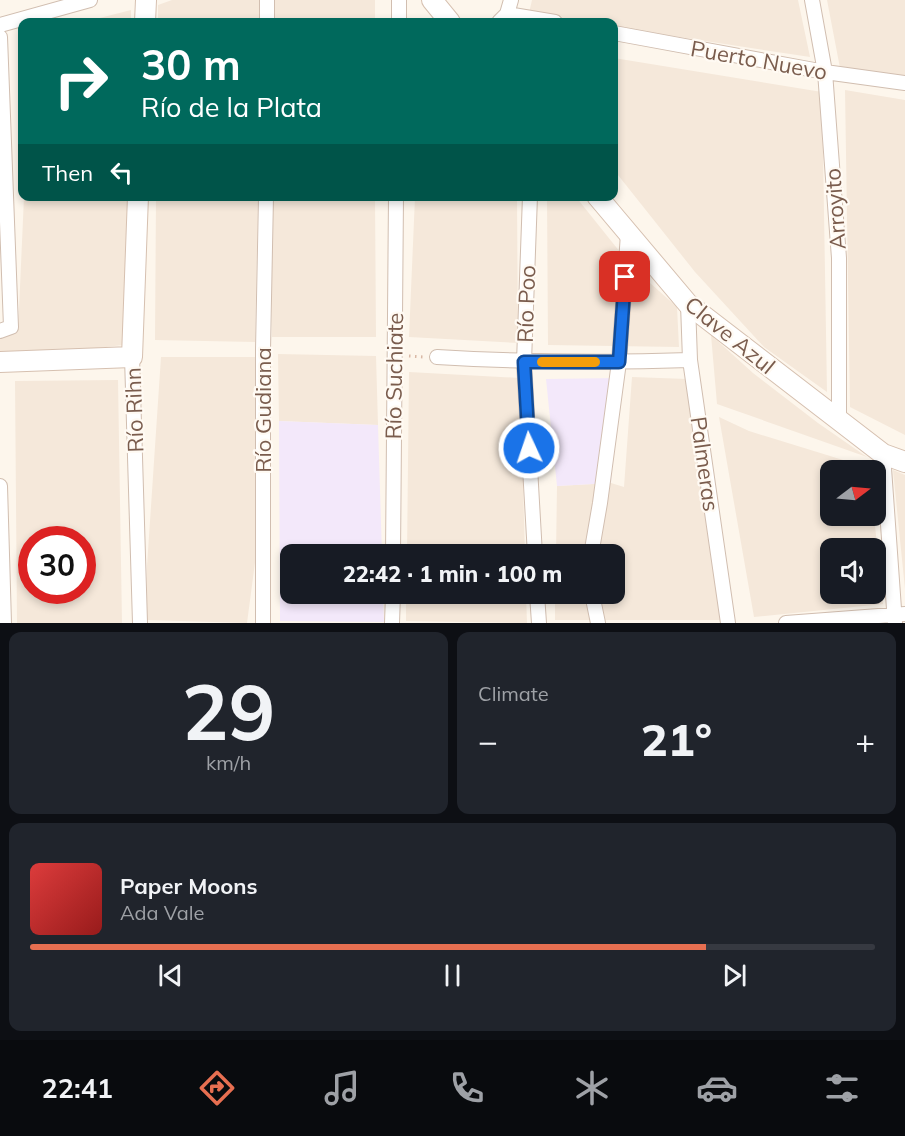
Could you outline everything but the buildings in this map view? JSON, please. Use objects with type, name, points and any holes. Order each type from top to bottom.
[{"type":"main road","points":[[145,18],[146,0]]},
{"type":"main road","points":[[432,0],[447,18]]},
{"type":"main road","name":"Río Rihn","points":[[132,357],[138,201]]},
{"type":"main road","name":"Clave Azul","points":[[601,201],[688,304],[883,454],[905,462]]},
{"type":"main road","points":[[0,362],[132,357]]},
{"type":"street","points":[[25,18],[90,0]]},
{"type":"street","points":[[267,0],[267,18]]},
{"type":"street","points":[[399,0],[399,18]]},
{"type":"street","points":[[503,18],[512,0]]},
{"type":"street","name":"Arroyito","points":[[812,0],[825,72],[839,258],[839,420]]},
{"type":"street","points":[[0,25],[18,20]]},
{"type":"street","name":"Puerto Nuevo","points":[[618,34],[825,72],[905,83]]},
{"type":"street","points":[[0,37],[11,327],[0,331]]},
{"type":"street","name":"Río Gudiana","points":[[263,623],[263,350],[266,201]]},
{"type":"street","name":"Río Suchiate","points":[[393,544],[396,201]]},
{"type":"street","name":"Río Poo","points":[[530,201],[524,362],[534,544]]},
{"type":"street","points":[[593,544],[619,362],[628,234]]},
{"type":"street","name":"Palmeras","points":[[688,304],[690,360],[728,623]]},
{"type":"street","name":"Río Rihn","points":[[132,357],[140,623]]},
{"type":"street","points":[[437,357],[524,362],[690,360]]},
{"type":"street","points":[[0,362],[0,372]]},
{"type":"street","points":[[786,623],[898,617],[883,454]]},
{"type":"street","points":[[0,486],[4,623]]},
{"type":"street","points":[[392,623],[393,604]]},
{"type":"street","points":[[538,604],[539,623]]},
{"type":"street","points":[[593,604],[598,623]]},
{"type":"path","points":[[394,356],[437,357]]},
{"type":"shaded area","points":[[172,0],[262,0],[261,18],[158,18],[158,5]]},
{"type":"shaded area","points":[[274,0],[375,0],[375,18],[274,18]]},
{"type":"shaded area","points":[[532,0],[798,0],[810,57],[618,28],[618,18],[562,18],[529,13]]},
{"type":"shaded area","points":[[827,0],[905,0],[905,79],[840,68]]},
{"type":"shaded area","points":[[131,10],[131,18],[100,18]]},
{"type":"shaded area","points":[[618,59],[822,92],[827,392],[764,347],[695,272],[618,175]]},
{"type":"shaded area","points":[[845,90],[905,100],[905,435],[850,407]]},
{"type":"shaded area","points":[[24,201],[127,201],[123,345],[37,355],[0,356],[0,338],[18,332]]},
{"type":"shaded area","points":[[156,201],[258,201],[255,342],[155,340]]},
{"type":"shaded area","points":[[272,201],[375,201],[376,337],[272,337]]},
{"type":"shaded area","points":[[415,201],[517,201],[518,343],[409,337]]},
{"type":"shaded area","points":[[547,201],[579,201],[632,267],[677,307],[679,347],[548,345]]},
{"type":"shaded area","points":[[711,335],[753,373],[867,457],[717,404]]},
{"type":"shaded area","points":[[278,354],[376,356],[378,425],[279,421]]},
{"type":"shaded area","points":[[161,357],[256,357],[256,555],[247,623],[147,620],[147,566]]},
{"type":"shaded area","points":[[409,372],[520,378],[525,544],[407,544]]},
{"type":"shaded area","points":[[632,377],[687,379],[725,620],[555,620],[555,604],[625,604],[625,544],[556,544],[557,486],[611,483],[624,487]]},
{"type":"shaded area","points":[[618,378],[611,483],[557,486],[546,379]]},
{"type":"shaded area","points":[[118,380],[122,623],[17,623],[15,381]]},
{"type":"shaded area","points":[[719,417],[749,431],[843,460],[820,460],[820,526],[875,526],[876,538],[820,538],[820,604],[883,604],[754,617]]},
{"type":"shaded area","points":[[279,421],[378,425],[382,544],[280,544],[280,604],[383,604],[384,622],[280,621]]},
{"type":"shaded area","points":[[893,470],[905,475],[905,589]]},
{"type":"shaded area","points":[[406,604],[526,604],[527,623],[406,621]]},
{"type":"slow traffic","points":[[542,362],[595,362]]},
{"type":"route","points":[[529,448],[524,362],[619,362],[625,277]]}]
